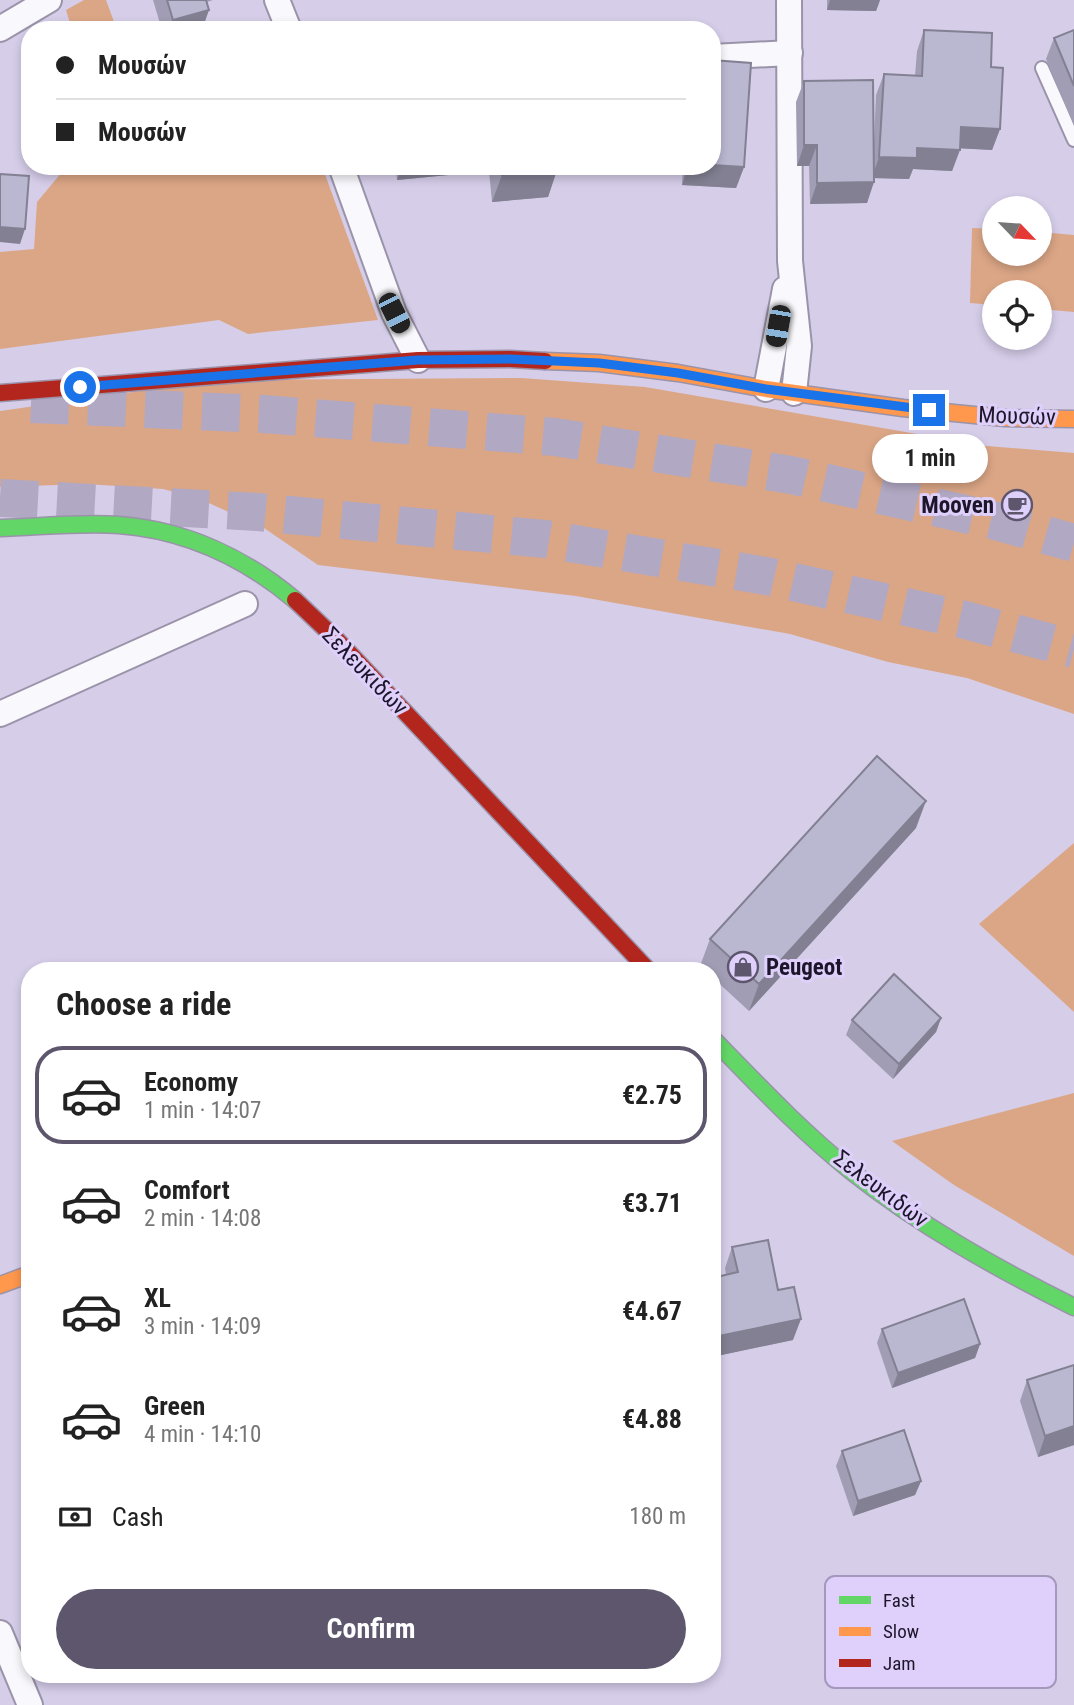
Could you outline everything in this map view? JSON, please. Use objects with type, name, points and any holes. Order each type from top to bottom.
[{"type":"street","points":[[0,29],[49,0]]},
{"type":"street","points":[[277,0],[285,21]]},
{"type":"street","points":[[789,0],[790,261],[799,346],[794,393]]},
{"type":"street","points":[[721,57],[790,53]]},
{"type":"street","points":[[344,175],[394,313],[418,360]]},
{"type":"street","points":[[766,389],[790,261]]},
{"type":"street","name":"Μουσών","points":[[0,393],[418,360],[510,359],[599,363],[903,408],[1005,418],[1074,419]]},
{"type":"street","name":"Σελευκιδών","points":[[0,528],[119,525],[170,533],[204,544],[243,563],[292,597],[336,639],[641,962]]},
{"type":"street","points":[[0,715],[245,604]]},
{"type":"street","name":"Σελευκιδών","points":[[721,1047],[779,1108],[850,1170],[924,1223],[1039,1290],[1074,1307]]},
{"type":"street","points":[[0,1285],[21,1277]]},
{"type":"street","points":[[0,1633],[30,1705]]},
{"type":"lane","points":[[1042,68],[1074,140]]},
{"type":"shaded area","points":[[84,0],[106,0],[114,21],[69,21],[66,10]]},
{"type":"shaded area","points":[[60,175],[325,175],[378,320],[248,334],[219,320],[0,349],[0,252],[34,249],[37,202]]},
{"type":"shaded area","points":[[972,228],[982,228],[982,266],[1052,266],[1052,233],[1074,235],[1074,312],[1052,310],[1052,280],[982,280],[982,304],[970,303]]},
{"type":"shaded area","points":[[521,378],[645,387],[987,446],[1074,453],[1074,714],[967,678],[888,662],[790,634],[576,596],[318,565],[264,528],[200,499],[163,489],[86,484],[0,487],[0,411],[218,380]]},
{"type":"shaded area","points":[[1074,843],[1074,1012],[979,924]]},
{"type":"shaded area","points":[[1074,1093],[1074,1256],[954,1185],[892,1141]]},
{"type":"building","points":[[167,0],[206,0],[209,10],[173,20]]},
{"type":"building","points":[[924,30],[992,33],[991,67],[1003,68],[1000,129],[961,127],[960,150],[917,148],[917,158],[879,157],[884,74],[922,76]]},
{"type":"building","points":[[1074,30],[1074,86],[1054,38]]},
{"type":"building","points":[[721,61],[751,63],[744,167],[721,166]]},
{"type":"building","points":[[873,80],[874,182],[817,183],[817,145],[804,145],[804,81]]},
{"type":"building","points":[[0,174],[29,176],[25,229],[0,227]]},
{"type":"building","points":[[877,756],[926,801],[759,984],[710,939]]},
{"type":"building","points":[[894,974],[941,1018],[899,1064],[852,1020]]},
{"type":"building","points":[[768,1240],[778,1290],[794,1287],[801,1319],[721,1336],[721,1276],[738,1272],[732,1247]]},
{"type":"building","points":[[964,1299],[980,1344],[898,1373],[882,1329]]},
{"type":"building","points":[[1074,1365],[1074,1426],[1045,1436],[1027,1380]]},
{"type":"building","points":[[904,1430],[921,1481],[858,1501],[842,1451]]},
{"type":"tunnel","points":[[31,404],[263,414],[555,437],[791,475],[992,520],[1074,543]]},
{"type":"tunnel","points":[[0,498],[258,512],[545,539],[766,576],[965,620],[1074,649]]},
{"type":"traffic: fast","points":[[0,528],[104,524],[167,533],[235,559],[295,600]]},
{"type":"traffic: fast","points":[[721,1047],[815,1140],[877,1191],[959,1245],[1074,1307]]},
{"type":"traffic: slow","points":[[545,361],[599,363],[678,373],[766,389],[903,408],[1005,418],[1074,419]]},
{"type":"traffic: slow","points":[[0,1285],[21,1277]]},
{"type":"traffic: jam","points":[[0,393],[418,360],[545,361]]},
{"type":"traffic: jam","points":[[295,600],[336,639],[641,962]]},
{"type":"place","name":"Mooven","points":[[1017,505]]},
{"type":"place","name":"Peugeot","points":[[743,967]]},
{"type":"route","points":[[80,387],[418,360],[510,359],[599,363],[678,373],[766,389],[929,410]]}]
